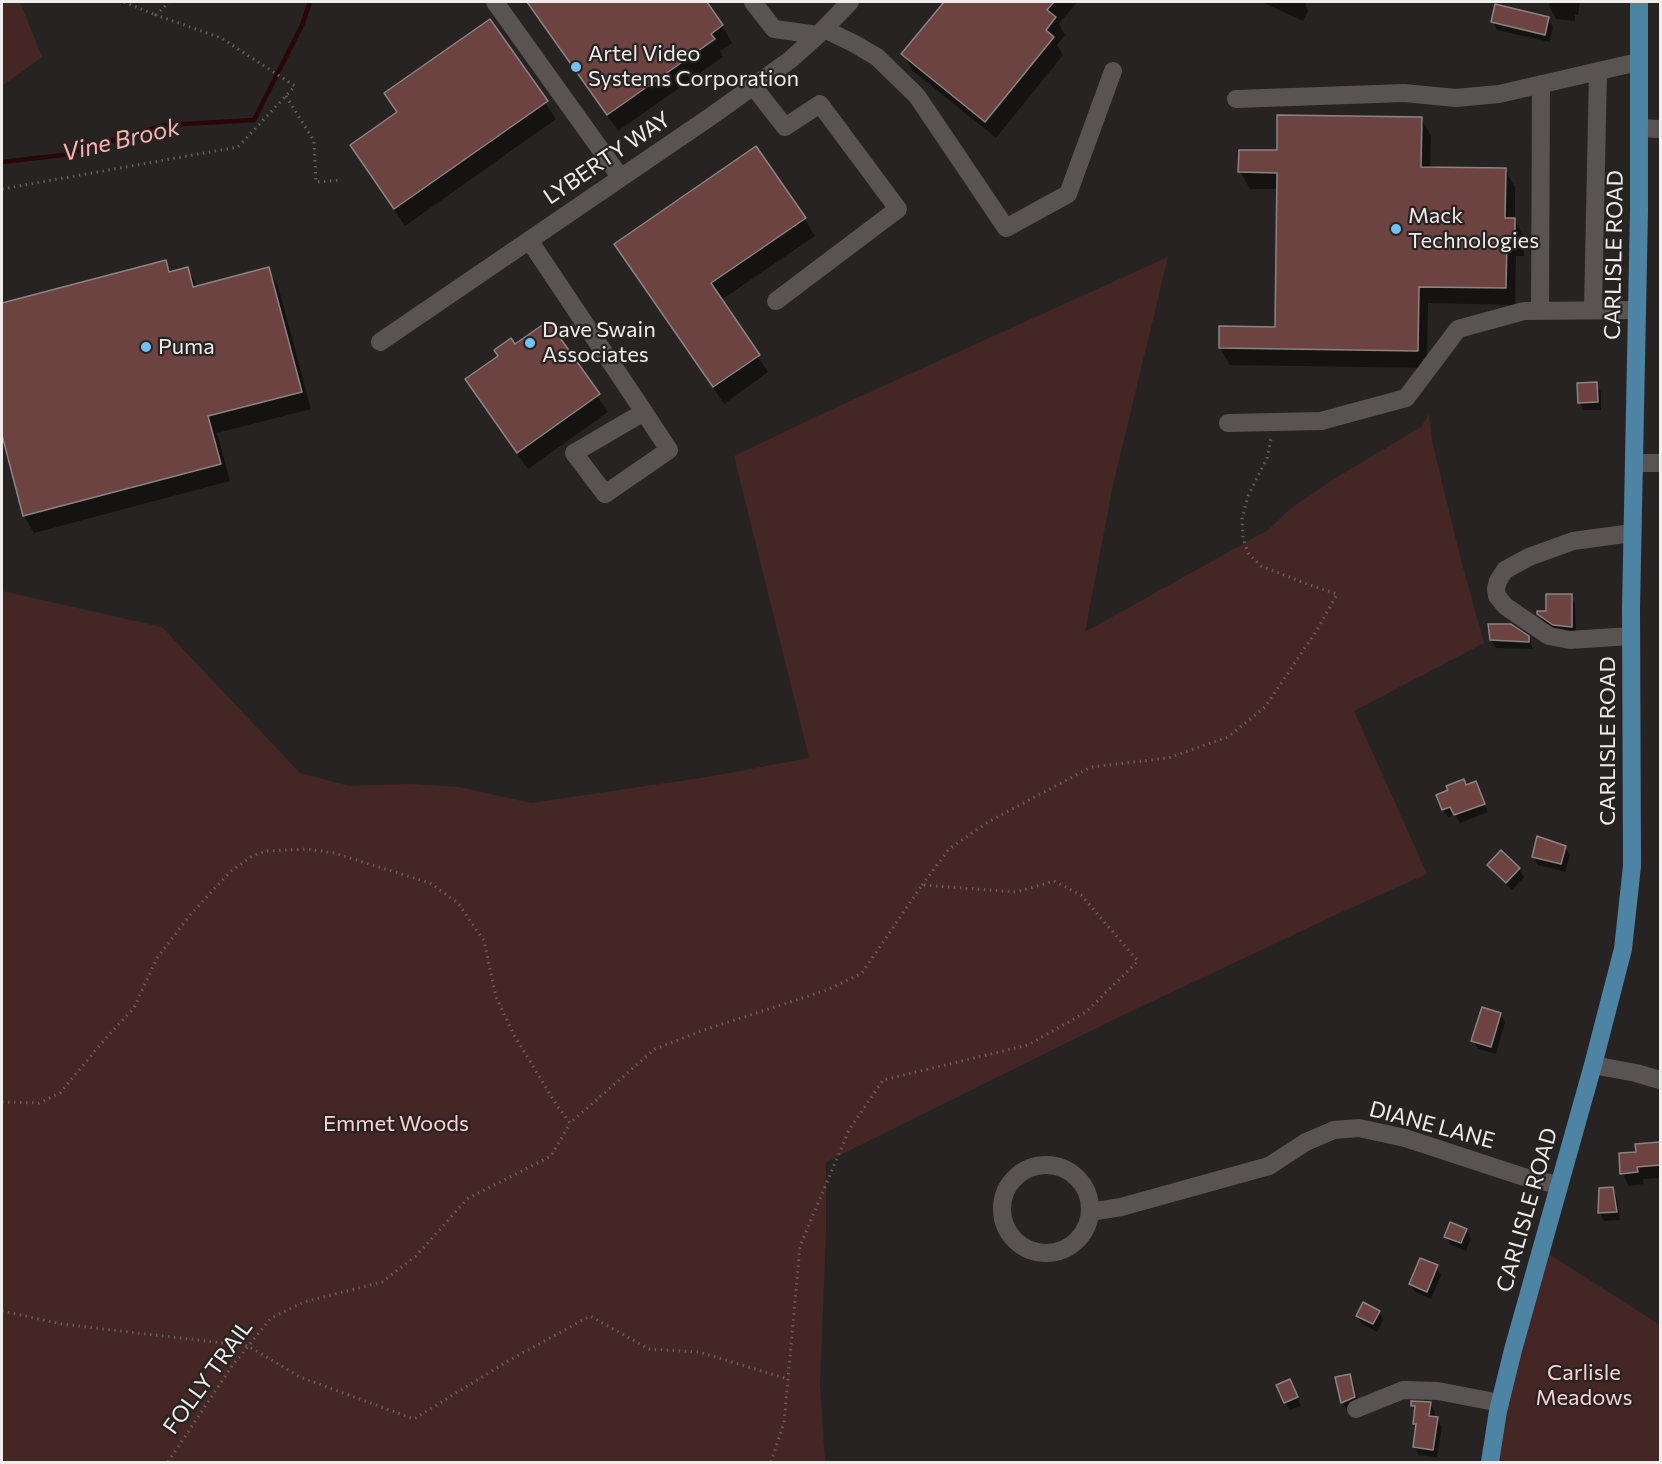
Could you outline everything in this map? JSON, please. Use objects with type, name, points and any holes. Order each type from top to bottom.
[{"type":"main road","name":"CARLISLE ROAD","points":[[1490,1462],[1500,1403],[1623,948],[1632,866],[1631,636],[1637,310],[1639,2]]},
{"type":"street","points":[[495,2],[621,178]]},
{"type":"street","points":[[753,2],[774,29],[821,32],[877,57],[917,96],[1006,228],[1068,194],[1113,71]]},
{"type":"street","name":"LYBERTY WAY","points":[[380,342],[790,60],[850,2]]},
{"type":"street","points":[[1236,99],[1404,93],[1456,98],[1499,94],[1638,62]]},
{"type":"street","points":[[1593,310],[1598,71]]},
{"type":"street","points":[[1540,310],[1541,84]]},
{"type":"street","points":[[753,86],[785,127],[820,104],[898,209],[776,301]]},
{"type":"street","points":[[1639,128],[1660,129]]},
{"type":"street","points":[[529,240],[644,412],[669,450],[605,494],[574,453],[644,412]]},
{"type":"street","points":[[1228,423],[1321,421],[1406,398],[1458,329],[1524,311],[1637,310]]},
{"type":"street","points":[[1634,463],[1660,463]]},
{"type":"street","points":[[1631,636],[1570,640],[1549,636],[1505,606],[1497,597],[1496,589],[1497,581],[1505,570],[1529,556],[1573,541],[1632,532]]},
{"type":"street","points":[[1593,1065],[1660,1080]]},
{"type":"street","name":"DIANE LANE","points":[[1089,1212],[1121,1207],[1269,1166],[1306,1142],[1334,1130],[1359,1128],[1405,1138],[1524,1177],[1559,1185]]},
{"type":"street","points":[[1037,1166],[1052,1166],[1066,1170],[1078,1179],[1087,1192],[1089,1212],[1089,1221],[1082,1235],[1072,1245],[1059,1251],[1046,1253],[1025,1247],[1010,1233],[1004,1221],[1002,1206],[1005,1193],[1012,1181],[1023,1172],[1037,1166]]},
{"type":"street","points":[[1356,1409],[1403,1390],[1438,1390],[1500,1403]]},
{"type":"path","points":[[2,189],[238,147],[295,86],[221,38],[124,2]]},
{"type":"path","points":[[156,15],[169,2]]},
{"type":"path","points":[[286,96],[314,141],[316,182],[342,180]]},
{"type":"path","name":"FOLLY TRAIL","points":[[168,1462],[232,1366],[272,1317],[304,1302],[382,1282],[416,1256],[467,1199],[551,1156],[570,1123],[655,1050],[704,1030],[827,990],[862,973],[948,849],[988,822],[1091,767],[1168,758],[1228,736],[1265,707],[1317,630],[1337,594],[1261,566],[1248,553],[1243,538],[1242,519],[1248,496],[1267,458],[1275,422]]},
{"type":"path","points":[[2,1102],[39,1104],[60,1093],[134,1008],[157,958],[190,915],[230,872],[252,856],[267,851],[307,849],[334,853],[430,883],[458,903],[484,941],[496,997],[514,1035],[555,1104],[570,1123]]},
{"type":"path","points":[[771,1462],[784,1423],[800,1246],[849,1130],[883,1080],[1028,1045],[1086,1012],[1138,961],[1081,895],[1054,881],[1016,892],[922,885]]},
{"type":"path","points":[[2,1311],[62,1324],[248,1346],[300,1377],[414,1419],[508,1361],[590,1317],[649,1349],[699,1352],[788,1379]]},
{"type":"green space","points":[[2,2],[20,2],[42,57],[2,86]]},
{"type":"green space","name":"Emmet Woods","points":[[1168,257],[1113,485],[1085,632],[1268,530],[1290,509],[1334,479],[1421,427],[1429,414],[1432,441],[1484,643],[1354,711],[1427,874],[1117,1018],[826,1162],[826,1233],[820,1384],[825,1462],[2,1462],[2,591],[162,627],[300,773],[349,786],[408,784],[459,787],[531,803],[707,777],[809,758],[734,456]]},
{"type":"green space","name":"Carlisle Meadows","points":[[1538,1247],[1660,1325],[1660,1462],[1489,1462]]},
{"type":"building","points":[[527,2],[707,2],[723,25],[711,34],[715,39],[607,115]]},
{"type":"building","points":[[944,2],[1054,2],[1047,10],[1056,17],[1046,30],[1054,37],[985,122],[901,54]]},
{"type":"building","points":[[1495,4],[1549,17],[1545,35],[1491,22]]},
{"type":"building","points":[[490,19],[548,101],[394,209],[350,145],[397,112],[384,93]]},
{"type":"building","name":"Mack Technologies","points":[[1277,115],[1422,117],[1421,167],[1506,168],[1505,218],[1515,218],[1515,239],[1507,239],[1506,288],[1419,287],[1418,351],[1219,348],[1219,326],[1275,327],[1277,173],[1238,172],[1239,150],[1277,150]]},
{"type":"building","points":[[756,146],[806,218],[711,283],[760,355],[713,387],[614,244]]},
{"type":"building","name":"Puma","points":[[166,260],[169,272],[188,267],[193,287],[269,267],[302,392],[208,416],[221,464],[23,516],[2,435],[2,303]]},
{"type":"building","points":[[548,321],[600,394],[517,453],[465,379],[498,356],[494,350],[511,338],[515,344]]},
{"type":"building","points":[[1597,382],[1598,402],[1578,403],[1577,383]]},
{"type":"building","points":[[1546,594],[1572,594],[1572,627],[1553,625],[1537,614],[1537,611],[1546,611]]},
{"type":"building","points":[[1488,624],[1511,624],[1529,636],[1529,642],[1490,640]]},
{"type":"building","points":[[1464,779],[1466,785],[1476,781],[1485,804],[1454,815],[1450,807],[1442,810],[1436,795],[1448,790],[1446,786]]},
{"type":"building","points":[[1537,836],[1566,846],[1561,864],[1532,857]]},
{"type":"building","points":[[1501,850],[1520,868],[1506,883],[1487,865]]},
{"type":"building","points":[[1482,1007],[1501,1013],[1491,1047],[1471,1041]]},
{"type":"building","points":[[1660,1142],[1660,1165],[1637,1167],[1638,1172],[1620,1174],[1619,1153],[1636,1152],[1635,1144]]},
{"type":"building","points":[[1613,1187],[1617,1212],[1598,1213],[1599,1188]]},
{"type":"building","points":[[1450,1222],[1467,1229],[1461,1243],[1444,1237]]},
{"type":"building","points":[[1420,1258],[1438,1265],[1427,1292],[1409,1284]]},
{"type":"building","points":[[1363,1302],[1380,1311],[1373,1324],[1356,1316]]},
{"type":"building","points":[[1350,1374],[1355,1397],[1341,1403],[1335,1377]]},
{"type":"building","points":[[1290,1379],[1298,1397],[1284,1403],[1276,1385]]},
{"type":"building","points":[[1411,1401],[1431,1402],[1429,1416],[1438,1417],[1433,1450],[1413,1447],[1416,1424],[1413,1424],[1415,1406],[1411,1406]]},
{"type":"waterway","name":"Vine Brook","points":[[2,162],[63,155],[165,125],[254,120],[302,25],[310,2]]},
{"type":"place","name":"Artel Video Systems Corporation","points":[[576,67]]},
{"type":"place","name":"Mack Technologies","points":[[1396,229]]},
{"type":"place","name":"Dave Swain Associates","points":[[530,343]]},
{"type":"place","name":"Puma","points":[[146,347]]}]
